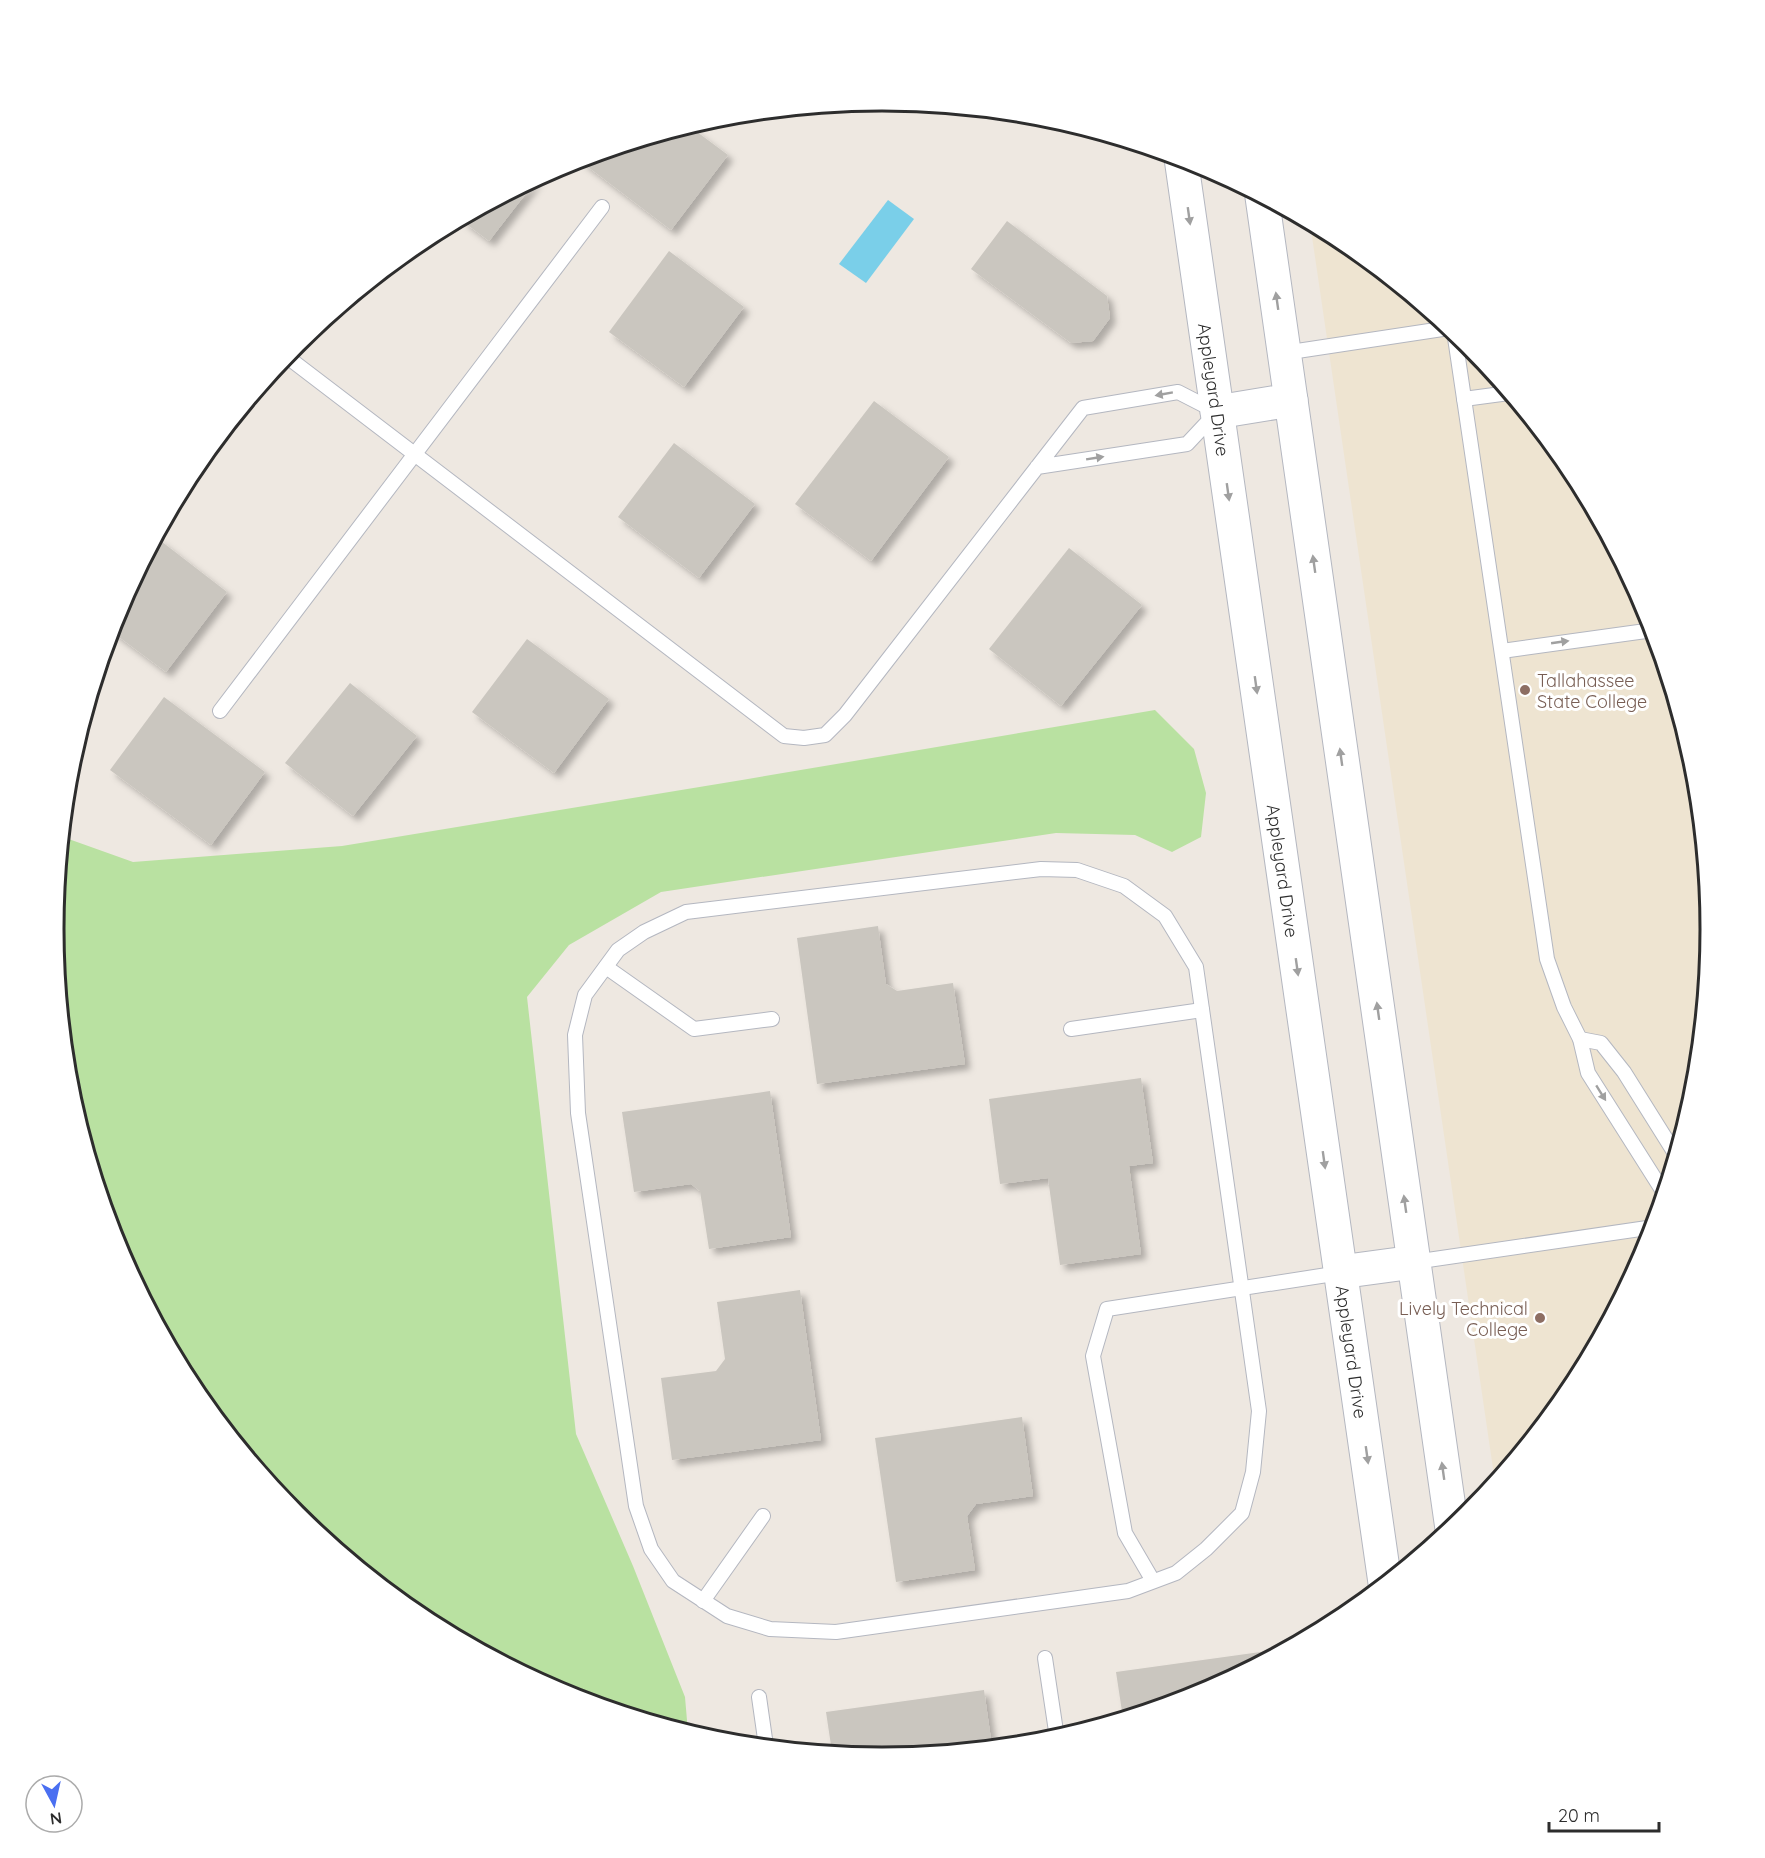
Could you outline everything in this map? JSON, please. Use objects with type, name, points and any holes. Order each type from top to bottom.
[{"type":"main road","name":"Appleyard Drive","points":[[1181,168],[1384,1575]]},
{"type":"main road","points":[[1263,205],[1450,1517]]},
{"type":"main road","points":[[1217,412],[1291,400]]},
{"type":"main road","points":[[1340,1272],[1414,1262]]},
{"type":"lane","points":[[219,711],[602,207]]},
{"type":"lane","points":[[1284,353],[1438,330]]},
{"type":"lane","points":[[1456,347],[1547,959],[1564,1007],[1580,1039],[1588,1073],[1659,1185]]},
{"type":"lane","points":[[294,362],[784,736],[804,738],[825,735],[845,715],[1037,467],[1083,408],[1178,392],[1217,412],[1187,444],[1037,467]]},
{"type":"lane","points":[[1464,399],[1501,394]]},
{"type":"lane","points":[[1502,651],[1644,631]]},
{"type":"lane","points":[[1041,869],[1077,870],[1124,886],[1165,916],[1196,967],[1202,1010],[1259,1411],[1253,1472],[1242,1513],[1206,1549],[1176,1573],[1128,1591],[836,1632],[770,1629],[727,1616],[673,1581],[651,1549],[636,1506],[578,1113],[575,1035],[585,995],[618,950],[644,932],[686,912],[1041,869]]},
{"type":"lane","points":[[606,967],[694,1029],[772,1020]]},
{"type":"lane","points":[[1071,1029],[1202,1010]]},
{"type":"lane","points":[[1580,1039],[1601,1043],[1623,1072],[1671,1147]]},
{"type":"lane","points":[[1414,1262],[1643,1229]]},
{"type":"lane","points":[[1153,1581],[1125,1533],[1093,1356],[1107,1309],[1340,1272]]},
{"type":"lane","points":[[703,1601],[763,1516]]},
{"type":"lane","points":[[1045,1658],[1055,1728]]},
{"type":"lane","points":[[759,1697],[765,1738]]},
{"type":"shaded area","name":"Tallahassee State College","points":[[1311,233],[1380,280],[1422,314],[1461,351],[1498,390],[1563,475],[1616,567],[1657,666],[1673,717],[1694,822],[1699,876],[1699,982],[1694,1036],[1673,1141],[1638,1242],[1591,1338],[1563,1383],[1494,1473]]},
{"type":"green space","points":[[1155,710],[1194,749],[1206,793],[1201,837],[1172,852],[1135,835],[1056,833],[661,892],[569,945],[527,997],[576,1434],[633,1566],[685,1697],[687,1723],[620,1704],[569,1685],[521,1663],[428,1609],[343,1544],[267,1468],[234,1427],[202,1383],[149,1291],[108,1192],[92,1141],[71,1036],[64,929],[66,876],[69,839],[133,862],[342,846]]},
{"type":"water","points":[[888,200],[914,219],[866,283],[839,264]]},
{"type":"building","points":[[698,133],[728,155],[671,230],[587,166],[620,154]]},
{"type":"building","points":[[527,192],[489,241],[468,225]]},
{"type":"building","points":[[1007,221],[1107,296],[1110,318],[1093,341],[1071,343],[971,269]]},
{"type":"building","points":[[669,251],[744,307],[684,387],[609,332]]},
{"type":"building","points":[[874,401],[949,457],[871,561],[795,504]]},
{"type":"building","points":[[674,443],[755,504],[699,578],[618,517]]},
{"type":"building","points":[[162,542],[227,592],[166,672],[119,637]]},
{"type":"building","points":[[1069,548],[1142,605],[1061,706],[989,649]]},
{"type":"building","points":[[527,639],[609,699],[554,773],[472,712]]},
{"type":"building","points":[[350,683],[417,736],[353,816],[285,763]]},
{"type":"building","points":[[164,697],[265,772],[211,845],[110,770]]},
{"type":"building","points":[[878,926],[886,984],[897,991],[953,983],[965,1064],[817,1084],[797,938]]},
{"type":"building","points":[[1141,1078],[1153,1163],[1129,1166],[1141,1254],[1060,1265],[1048,1178],[1000,1184],[989,1099]]},
{"type":"building","points":[[770,1091],[791,1237],[709,1249],[700,1191],[691,1184],[634,1192],[622,1112]]},
{"type":"building","points":[[800,1290],[821,1440],[672,1460],[661,1378],[716,1371],[725,1359],[717,1302]]},
{"type":"building","points":[[1022,1417],[1033,1496],[976,1504],[967,1516],[975,1570],[896,1582],[875,1438]]},
{"type":"building","points":[[1265,1651],[1196,1685],[1122,1711],[1116,1672]]},
{"type":"building","points":[[984,1690],[991,1740],[882,1747],[831,1745],[826,1712]]},
{"type":"place","name":"Tallahassee State College","points":[[1525,690]]},
{"type":"place","name":"Lively Technical College","points":[[1540,1318]]}]
